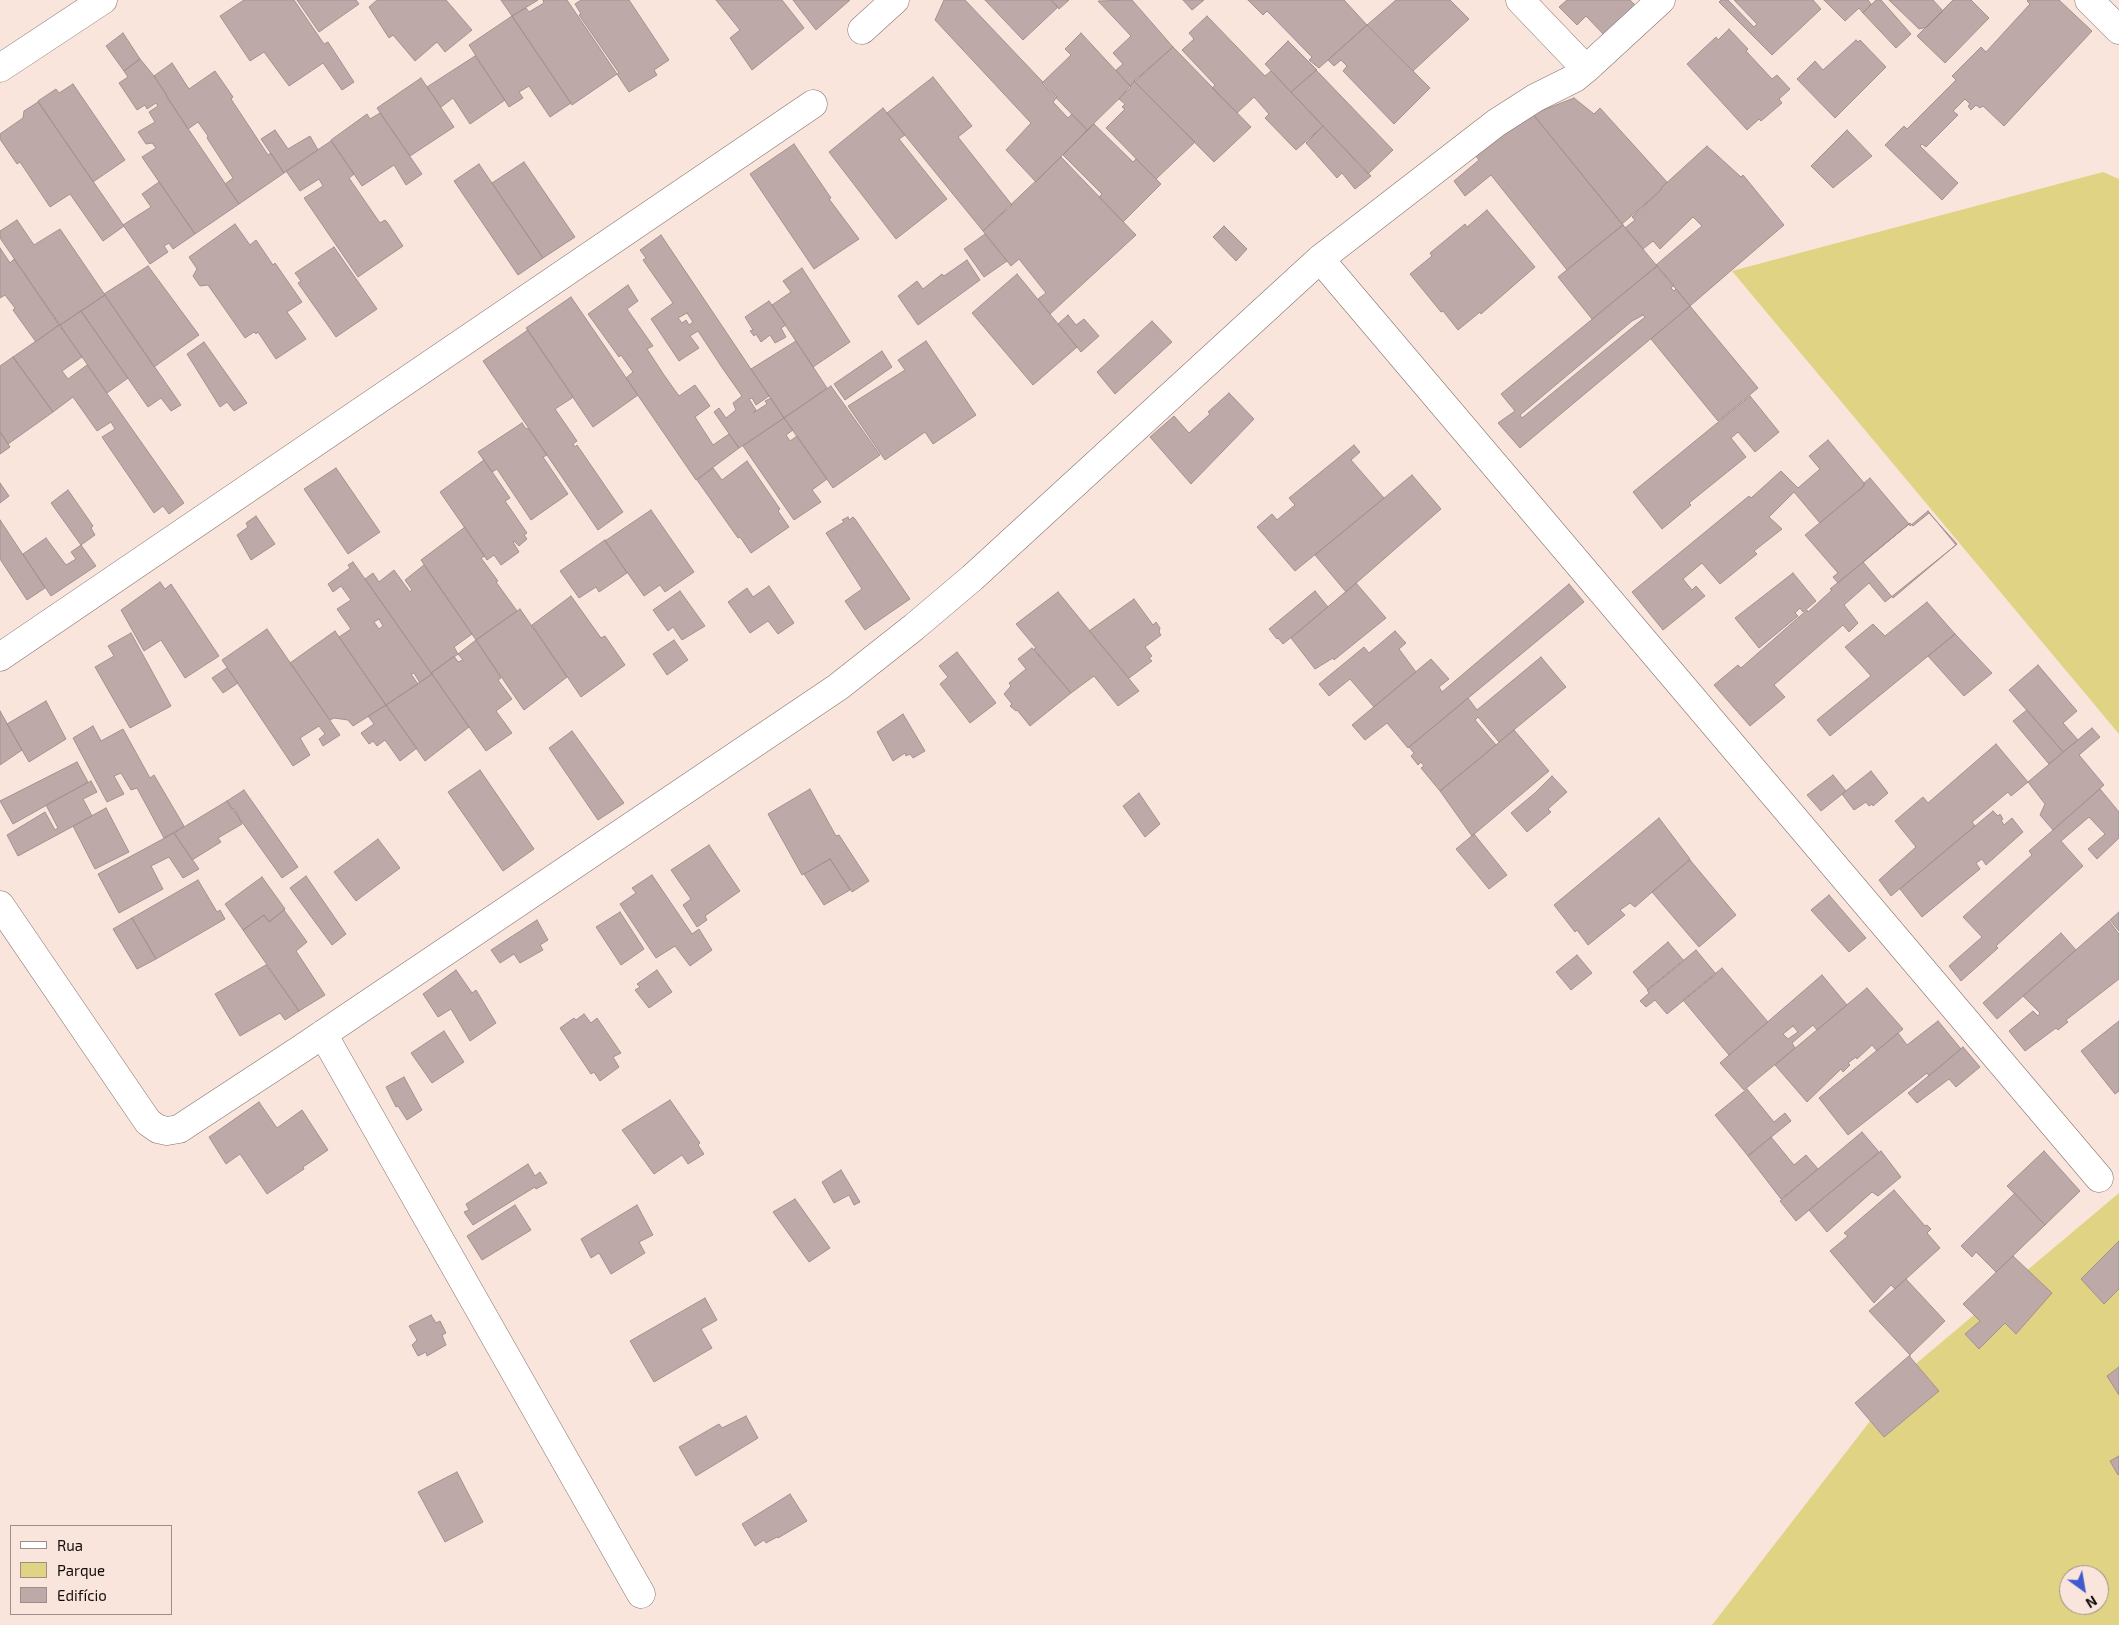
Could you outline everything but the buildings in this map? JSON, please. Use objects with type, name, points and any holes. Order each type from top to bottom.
[{"type":"street","points":[[0,68],[103,0]]},
{"type":"street","points":[[862,30],[895,0]]},
{"type":"street","points":[[1520,0],[1586,69]]},
{"type":"street","points":[[0,905],[148,1122],[167,1131],[178,1129],[323,1034],[838,687],[972,578],[1320,259],[1496,123],[1535,98],[1575,78],[1661,0]]},
{"type":"street","points":[[2089,0],[2119,30]]},
{"type":"street","points":[[0,656],[813,104]]},
{"type":"street","points":[[1320,259],[2100,1178]]},
{"type":"street","points":[[323,1034],[641,1594]]},
{"type":"green space","points":[[2103,172],[2119,179],[2119,734],[1732,271]]},
{"type":"green space","points":[[2119,1193],[2119,1625],[1712,1625],[1912,1367]]}]
